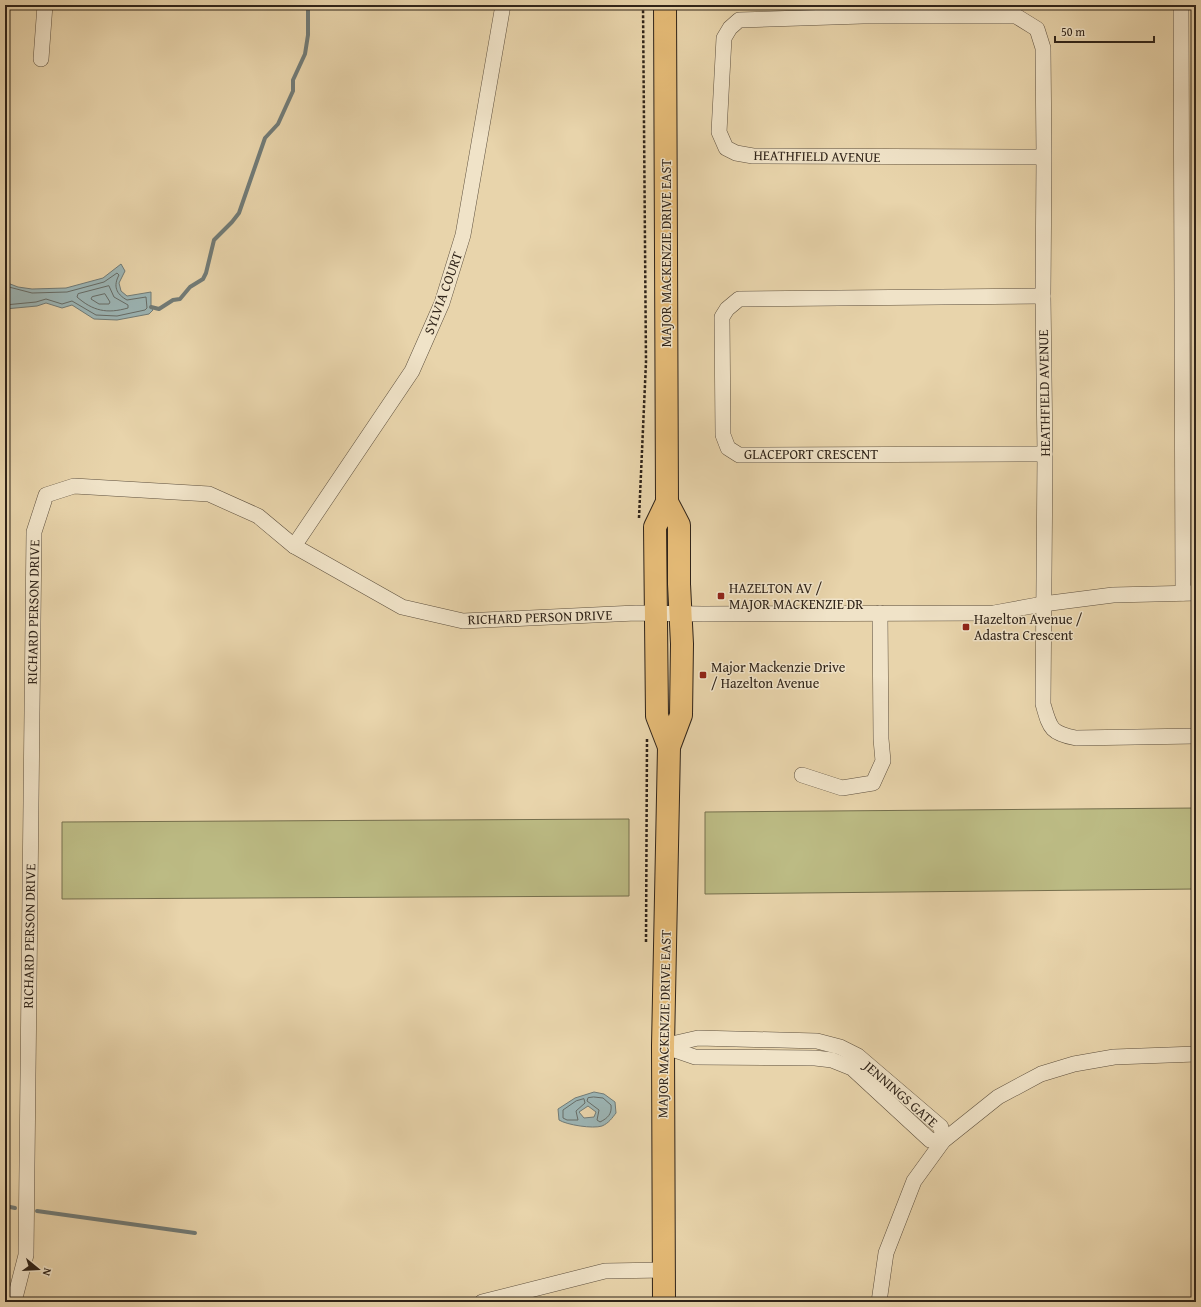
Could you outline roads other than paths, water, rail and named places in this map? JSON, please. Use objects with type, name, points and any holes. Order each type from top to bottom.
[{"type":"main road","name":"MAJOR MACKENZIE DRIVE EAST","points":[[665,5],[667,502],[655,527],[657,716],[669,747]]},
{"type":"main road","name":"MAJOR MACKENZIE DRIVE EAST","points":[[664,1302],[663,1046],[669,747],[681,715],[679,525],[667,502]]},
{"type":"street","points":[[41,59],[45,5]]},
{"type":"street","name":"SYLVIA COURT","points":[[294,546],[412,371],[442,303],[463,235],[503,5]]},
{"type":"street","points":[[1181,5],[1190,593]]},
{"type":"street","name":"HEATHFIELD AVENUE","points":[[1044,157],[753,156],[736,152],[726,148],[719,132],[724,38],[730,28],[740,20],[863,16],[1016,16],[1037,30],[1043,48],[1044,157],[1043,296],[1045,454],[1043,704],[1051,729],[1062,736],[1076,738],[1196,736]]},
{"type":"street","name":"GLACEPORT CRESCENT","points":[[1043,296],[739,299],[727,309],[722,317],[723,435],[728,448],[739,455],[1045,454]]},
{"type":"street","name":"RICHARD PERSON DRIVE","points":[[12,1302],[16,1294],[26,1255],[34,532],[46,495],[74,486],[209,494],[258,516],[294,546],[402,607],[463,620],[656,613],[994,613],[1043,604],[1113,595],[1190,593]]},
{"type":"street","points":[[802,775],[842,788],[873,783],[879,773],[883,761],[881,739],[880,613]]},
{"type":"street","name":"JENNINGS GATE","points":[[695,1038],[816,1041],[840,1046],[858,1056],[941,1127],[943,1141],[930,1140],[852,1068],[832,1060],[816,1058],[695,1057],[663,1046],[695,1038]]},
{"type":"street","points":[[816,1041],[816,1058]]},
{"type":"street","points":[[879,1302],[886,1253],[914,1181],[943,1141],[998,1097],[1041,1074],[1074,1064],[1114,1058],[1196,1054]]},
{"type":"street","points":[[482,1302],[606,1271],[664,1270]]},
{"type":"water","points":[[121,264],[125,271],[119,283],[121,291],[127,296],[151,292],[151,307],[153,310],[149,314],[117,320],[94,319],[72,305],[62,308],[46,303],[37,306],[5,309],[5,282],[18,287],[32,289],[66,288],[103,278]]},
{"type":"water","points":[[594,1092],[604,1094],[615,1102],[616,1113],[607,1123],[598,1127],[574,1125],[559,1120],[558,1109],[575,1098]],"holes":[[[588,1106],[596,1112],[594,1117],[584,1118],[579,1112]]]},
{"type":"waterway","points":[[151,307],[159,309],[173,300],[180,299],[190,287],[203,279],[206,273],[214,240],[239,213],[265,138],[278,124],[293,91],[293,80],[305,54],[308,35],[308,5]]},
{"type":"waterway","points":[[5,1206],[15,1208]]},
{"type":"waterway","points":[[37,1211],[195,1233]]},
{"type":"place","name":"HAZELTON AV / MAJOR MACKENZIE DR","points":[[721,596]]},
{"type":"place","name":"Hazelton Avenue / Adastra Crescent","points":[[966,627]]},
{"type":"place","name":"Major Mackenzie Drive / Hazelton Avenue","points":[[703,675]]}]
